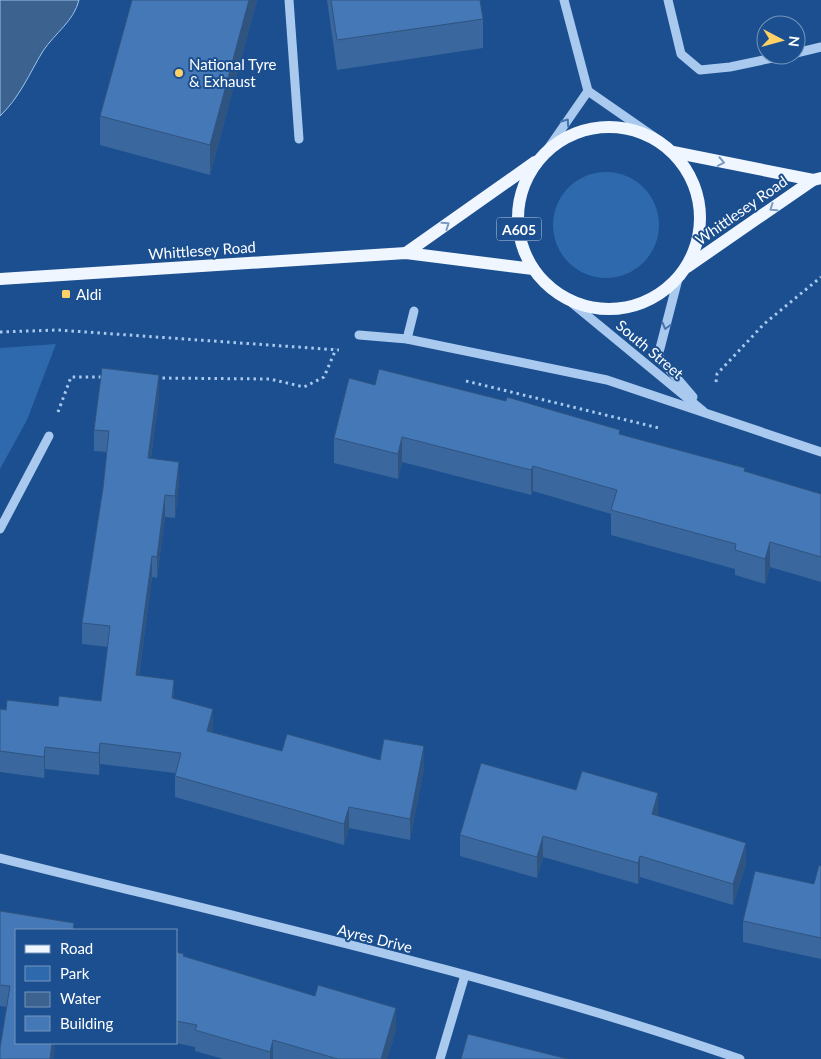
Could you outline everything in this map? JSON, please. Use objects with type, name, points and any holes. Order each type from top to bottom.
[{"type":"main road","name":"A605","points":[[406,253],[571,135],[600,126],[631,129],[660,141],[673,152],[691,177],[701,207],[699,238],[687,267],[678,279],[656,297],[630,308],[601,310],[572,303],[550,289],[533,269],[521,243],[517,214],[524,186],[541,157]]},
{"type":"main road","name":"Whittlesey Road","points":[[673,152],[817,179]]},
{"type":"main road","name":"Whittlesey Road","points":[[687,267],[817,179]]},
{"type":"main road","name":"Whittlesey Road","points":[[0,279],[406,253],[533,269]]},
{"type":"street","points":[[289,0],[300,139]]},
{"type":"street","points":[[564,0],[588,91],[660,141]]},
{"type":"street","points":[[668,0],[681,54],[700,70],[730,67],[756,62]]},
{"type":"street","points":[[806,51],[821,48]]},
{"type":"street","points":[[541,157],[588,91]]},
{"type":"street","name":"South Street","points":[[678,279],[658,356],[709,416]]},
{"type":"street","name":"South Street","points":[[572,303],[709,416],[821,452]]},
{"type":"street","points":[[407,339],[414,311]]},
{"type":"street","points":[[359,335],[407,339],[607,380],[709,416]]},
{"type":"street","points":[[0,528],[49,436]]},
{"type":"street","name":"Ayres Drive","points":[[0,858],[465,975],[664,1032],[740,1059]]},
{"type":"street","points":[[440,1059],[465,975]]},
{"type":"path","points":[[151,378],[270,379],[304,387],[324,377],[336,349]]},
{"type":"path","points":[[49,436],[71,377],[111,377]]},
{"type":"green space","points":[[606,172],[626,176],[643,188],[655,205],[659,225],[655,245],[643,262],[626,274],[606,278],[586,274],[569,262],[557,245],[553,225],[557,205],[569,188],[586,176]]},
{"type":"green space","points":[[56,344],[27,420],[0,469],[0,348]]},
{"type":"water","points":[[0,0],[79,0],[69,21],[43,51],[19,93],[0,116]]},
{"type":"building","name":"National Tyre & Exhaust","points":[[132,0],[249,0],[210,145],[100,116]]},
{"type":"building","points":[[331,0],[480,0],[483,19],[337,40]]},
{"type":"building","points":[[102,368],[159,375],[148,458],[179,462],[175,496],[165,495],[157,557],[152,556],[136,675],[174,680],[172,698],[213,709],[207,731],[282,751],[287,734],[380,760],[384,739],[424,746],[410,819],[349,807],[344,824],[175,776],[181,753],[100,743],[99,753],[45,747],[44,757],[0,751],[0,709],[6,710],[7,700],[58,706],[59,696],[101,701],[110,626],[82,623],[103,488],[109,431],[94,430]]},
{"type":"building","points":[[379,369],[506,401],[507,397],[620,430],[619,434],[745,468],[744,471],[821,494],[821,557],[770,542],[765,559],[735,550],[736,544],[611,510],[617,490],[533,466],[531,470],[402,437],[398,454],[334,438],[349,378],[375,385]]},
{"type":"building","points":[[481,763],[576,790],[582,771],[658,793],[652,814],[746,843],[733,884],[640,856],[638,863],[543,836],[537,857],[460,835]]},
{"type":"building","points":[[819,865],[821,866],[821,938],[743,921],[755,871],[814,884]]},
{"type":"building","points":[[0,911],[74,923],[73,929],[15,929],[15,1044],[52,1044],[50,1059],[0,1059],[10,986],[0,985]]},
{"type":"building","points":[[178,952],[184,954],[183,956],[315,996],[318,985],[396,1008],[381,1059],[338,1059],[273,1040],[270,1052],[195,1030],[197,1025],[178,1021]]},
{"type":"building","points":[[468,1034],[568,1059],[461,1059]]},
{"type":"place","name":"National Tyre & Exhaust","points":[[179,73]]},
{"type":"place","name":"Aldi","points":[[66,294]]}]
